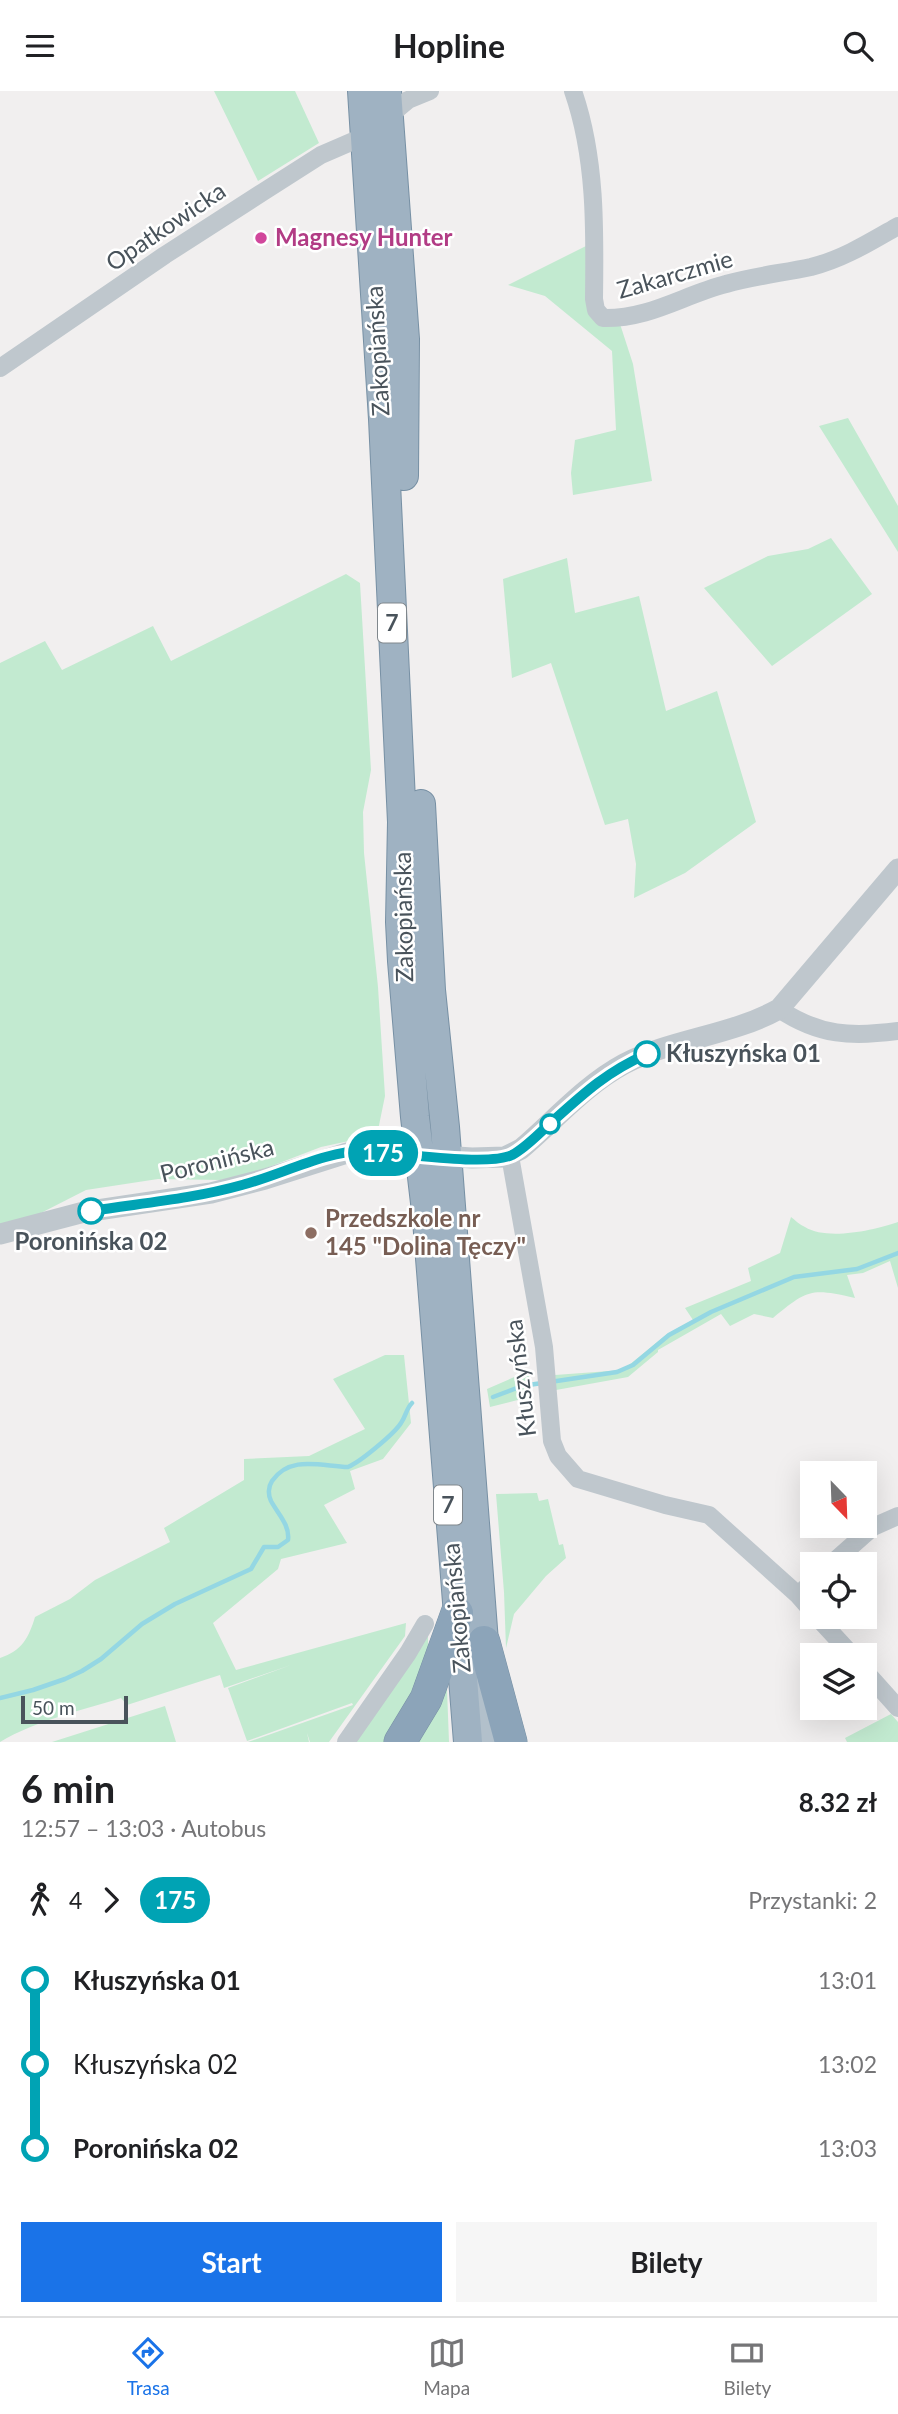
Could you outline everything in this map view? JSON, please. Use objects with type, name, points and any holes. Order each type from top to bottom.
[{"type":"highway","name":"Zakopiańska","points":[[362,91],[383,419],[402,809],[401,945],[434,1156],[484,1642]]},
{"type":"highway","name":"Zakopiańska","points":[[388,104],[405,339],[404,462],[431,990],[434,1156],[426,1209],[468,1742]]},
{"type":"highway","points":[[400,1742],[426,1699],[457,1613]]},
{"type":"highway","points":[[484,1642],[511,1742]]},
{"type":"main road","name":"Zakopiańska","points":[[484,1642],[482,1672],[486,1742]]},
{"type":"street","name":"Opatkowicka","points":[[0,368],[165,255],[321,155],[365,136],[388,104],[430,91]]},
{"type":"street","name":"Zakarczmie","points":[[573,91],[589,156],[593,205],[594,299],[596,310],[603,318],[623,318],[657,310],[724,284],[812,267],[867,245],[898,226]]},
{"type":"street","points":[[510,1156],[599,1080],[624,1064],[651,1053],[755,1022],[779,1009],[898,869]]},
{"type":"street","points":[[779,1009],[798,1022],[830,1033],[866,1035],[898,1031]]},
{"type":"street","name":"Poronińska","points":[[0,1234],[84,1212],[211,1193],[347,1153],[365,1151],[434,1156],[510,1156]]},
{"type":"street","name":"Kłuszyńska","points":[[510,1156],[544,1347],[552,1441],[558,1456],[578,1479],[665,1506],[709,1515],[800,1597]]},
{"type":"street","points":[[845,1552],[873,1527],[898,1516]]},
{"type":"street","points":[[346,1742],[425,1624]]},
{"type":"street","points":[[828,1629],[841,1643]]},
{"type":"street","points":[[877,1684],[898,1707]]},
{"type":"green space","points":[[214,91],[295,91],[319,143],[258,181]]},
{"type":"green space","points":[[588,245],[590,301],[619,322],[621,327],[633,364],[652,481],[573,495],[571,473],[575,440],[616,430],[612,351],[545,296],[508,285]]},
{"type":"green space","points":[[848,418],[898,506],[898,552],[819,426]]},
{"type":"green space","points":[[831,538],[872,594],[772,666],[704,588],[768,556],[808,549]]},
{"type":"green space","points":[[567,558],[575,613],[639,596],[666,711],[717,691],[756,822],[685,873],[634,898],[636,864],[628,819],[605,825],[551,663],[512,678],[503,579]]},
{"type":"green space","points":[[346,574],[360,583],[371,770],[363,812],[364,853],[378,987],[385,1096],[377,1135],[321,1147],[251,1174],[221,1180],[158,1179],[86,1190],[39,1214],[0,1225],[0,663],[45,641],[62,670],[153,626],[171,661]]},
{"type":"green space","points":[[791,1217],[814,1231],[838,1234],[864,1231],[898,1222],[898,1288],[890,1261],[863,1273],[847,1275],[855,1298],[811,1293],[794,1301],[773,1318],[754,1314],[730,1326],[721,1314],[658,1350],[628,1377],[556,1390],[555,1375],[623,1370],[667,1334],[693,1320],[685,1308],[751,1281],[748,1268],[780,1253]]},
{"type":"green space","points":[[385,1355],[404,1355],[411,1423],[383,1459],[350,1471],[355,1489],[324,1505],[347,1543],[281,1559],[278,1569],[213,1623],[236,1670],[406,1623],[405,1636],[329,1742],[310,1742],[307,1733],[309,1742],[248,1742],[353,1705],[352,1703],[247,1741],[228,1688],[291,1665],[224,1688],[220,1675],[127,1705],[121,1698],[44,1722],[0,1742],[0,1658],[24,1642],[35,1617],[70,1599],[95,1580],[170,1542],[164,1528],[244,1480],[244,1459],[309,1456],[365,1429],[333,1379]]},
{"type":"green space","points":[[528,1371],[533,1396],[490,1407],[487,1389]]},
{"type":"green space","points":[[537,1493],[539,1501],[548,1499],[559,1545],[563,1544],[566,1558],[546,1576],[514,1614],[506,1648],[496,1494]]},
{"type":"green space","points":[[428,1633],[428,1668],[385,1742],[354,1742]]},
{"type":"green space","points":[[444,1685],[447,1689],[449,1742],[410,1742]]},
{"type":"green space","points":[[165,1706],[176,1742],[52,1742]]},
{"type":"green space","points":[[891,1714],[898,1722],[898,1742],[847,1742],[845,1738]]},
{"type":"waterway","points":[[550,1382],[617,1372],[633,1365],[669,1335],[711,1312],[794,1277],[857,1269],[898,1253]]},
{"type":"waterway","points":[[493,1397],[522,1386],[542,1383]]},
{"type":"waterway","points":[[0,1698],[33,1690],[82,1671],[101,1659],[142,1624],[175,1604],[251,1569],[264,1547],[278,1547],[288,1540],[285,1524],[269,1494],[271,1483],[279,1473],[306,1464],[348,1467],[391,1434],[401,1423],[412,1403]]},
{"type":"bus line","name":"175","points":[[91,1211],[155,1203],[242,1186],[325,1158],[356,1151],[447,1158],[510,1156],[599,1080],[624,1064],[647,1054]]},
{"type":"place","name":"Magnesy Hunter","points":[[261,238]]},
{"type":"place","name":"Kłuszyńska 01","points":[[647,1054]]},
{"type":"place","name":"Poronińska 02","points":[[91,1211]]},
{"type":"place","name":"Przedszkole nr 145 \"Dolina Tęczy\"","points":[[311,1233]]}]
